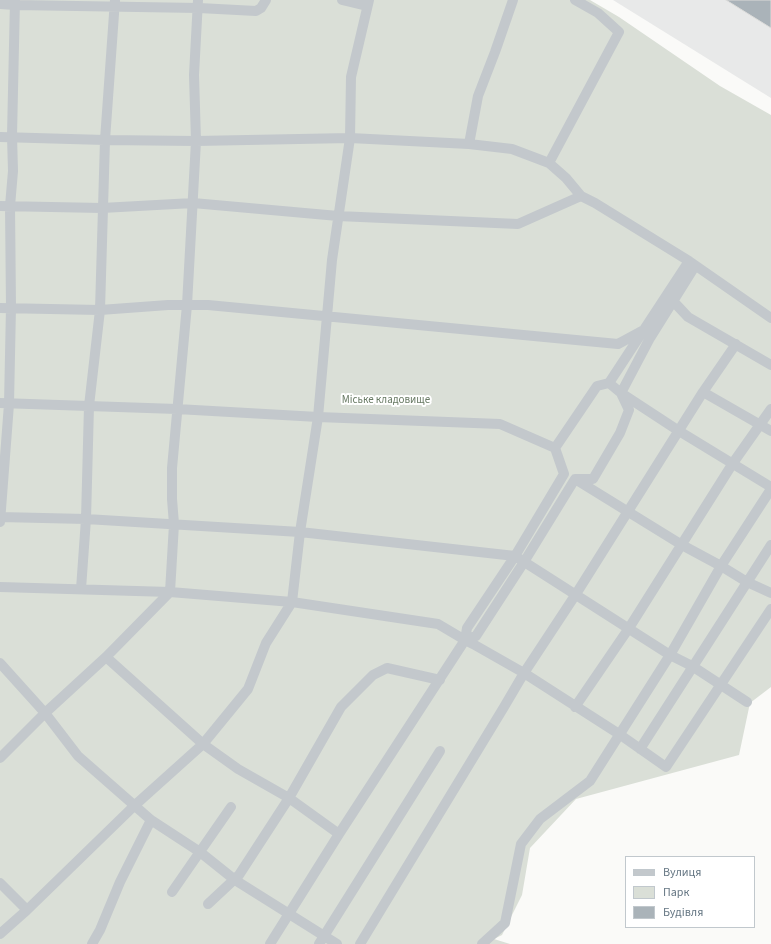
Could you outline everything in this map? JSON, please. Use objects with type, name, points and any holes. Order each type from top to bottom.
[{"type":"street","points":[[0,4],[198,4],[256,11],[261,8],[266,0]]},
{"type":"street","points":[[0,934],[134,806],[203,744],[248,689],[266,643],[292,602],[300,532],[318,417],[338,216],[350,138],[351,78],[368,3],[342,0]]},
{"type":"street","points":[[469,144],[478,96],[514,0]]},
{"type":"street","points":[[549,163],[619,32],[598,13],[575,0]]},
{"type":"street","points":[[0,522],[4,404],[11,307],[5,206],[13,171],[12,136],[15,3]]},
{"type":"street","points":[[81,589],[86,520],[89,406],[100,310],[105,140],[115,3]]},
{"type":"street","points":[[0,758],[45,713],[106,657],[170,592],[174,524],[172,468],[187,305],[196,141],[194,75],[198,4]]},
{"type":"street","points":[[0,137],[12,136],[105,140],[196,141],[350,138],[469,144],[512,149],[549,163],[566,178],[581,196],[595,203],[692,263],[771,318]]},
{"type":"street","points":[[5,206],[102,208],[193,203],[338,216],[518,224],[581,196]]},
{"type":"street","points":[[555,448],[596,386],[609,383],[673,301],[692,263]]},
{"type":"street","points":[[575,478],[593,479],[620,433],[629,410],[621,393],[646,335],[692,263]]},
{"type":"street","points":[[673,301],[688,317],[771,366]]},
{"type":"street","points":[[0,308],[11,307],[100,310],[168,305],[208,305],[618,344],[646,335]]},
{"type":"street","points":[[360,944],[524,673],[576,594],[703,392],[736,344]]},
{"type":"street","points":[[482,944],[505,923],[521,844],[540,819],[590,781],[670,655],[721,566],[771,488],[734,463],[679,431],[621,393],[609,383]]},
{"type":"street","points":[[703,392],[771,431]]},
{"type":"street","points":[[4,404],[177,409],[318,417],[500,424],[555,448],[564,474],[515,556],[467,628],[465,640],[440,680],[339,834],[270,944]]},
{"type":"street","points":[[574,707],[629,628],[734,463],[771,409]]},
{"type":"street","points":[[564,474],[575,478],[682,545],[747,582],[771,593]]},
{"type":"street","points":[[465,640],[476,636],[524,562],[575,478]]},
{"type":"street","points":[[0,517],[174,524],[300,532],[515,556],[670,655],[692,666],[747,702]]},
{"type":"street","points":[[640,749],[771,545]]},
{"type":"street","points":[[0,587],[170,592],[292,602],[438,624],[524,673],[574,707],[619,734],[666,767],[771,609]]},
{"type":"street","points":[[106,657],[203,744],[238,769],[289,798],[339,834]]},
{"type":"street","points":[[0,663],[45,713],[78,756],[134,806],[151,820],[200,852],[235,880],[288,914],[321,940],[337,944]]},
{"type":"street","points":[[208,904],[235,880],[289,798],[341,707],[373,675],[387,668],[440,680]]},
{"type":"street","points":[[321,940],[440,751]]},
{"type":"street","points":[[172,892],[231,807]]},
{"type":"street","points":[[92,944],[100,930],[123,875],[151,820]]},
{"type":"street","points":[[0,883],[26,910]]},
{"type":"shaded area","points":[[613,0],[771,0],[771,98]]},
{"type":"green space","name":"Міське кладовище","points":[[0,0],[590,0],[619,17],[720,86],[771,115],[771,687],[750,703],[739,755],[576,799],[530,848],[522,895],[502,935],[494,939],[510,944],[0,944]]},
{"type":"building","points":[[726,0],[771,0],[771,28]]}]
